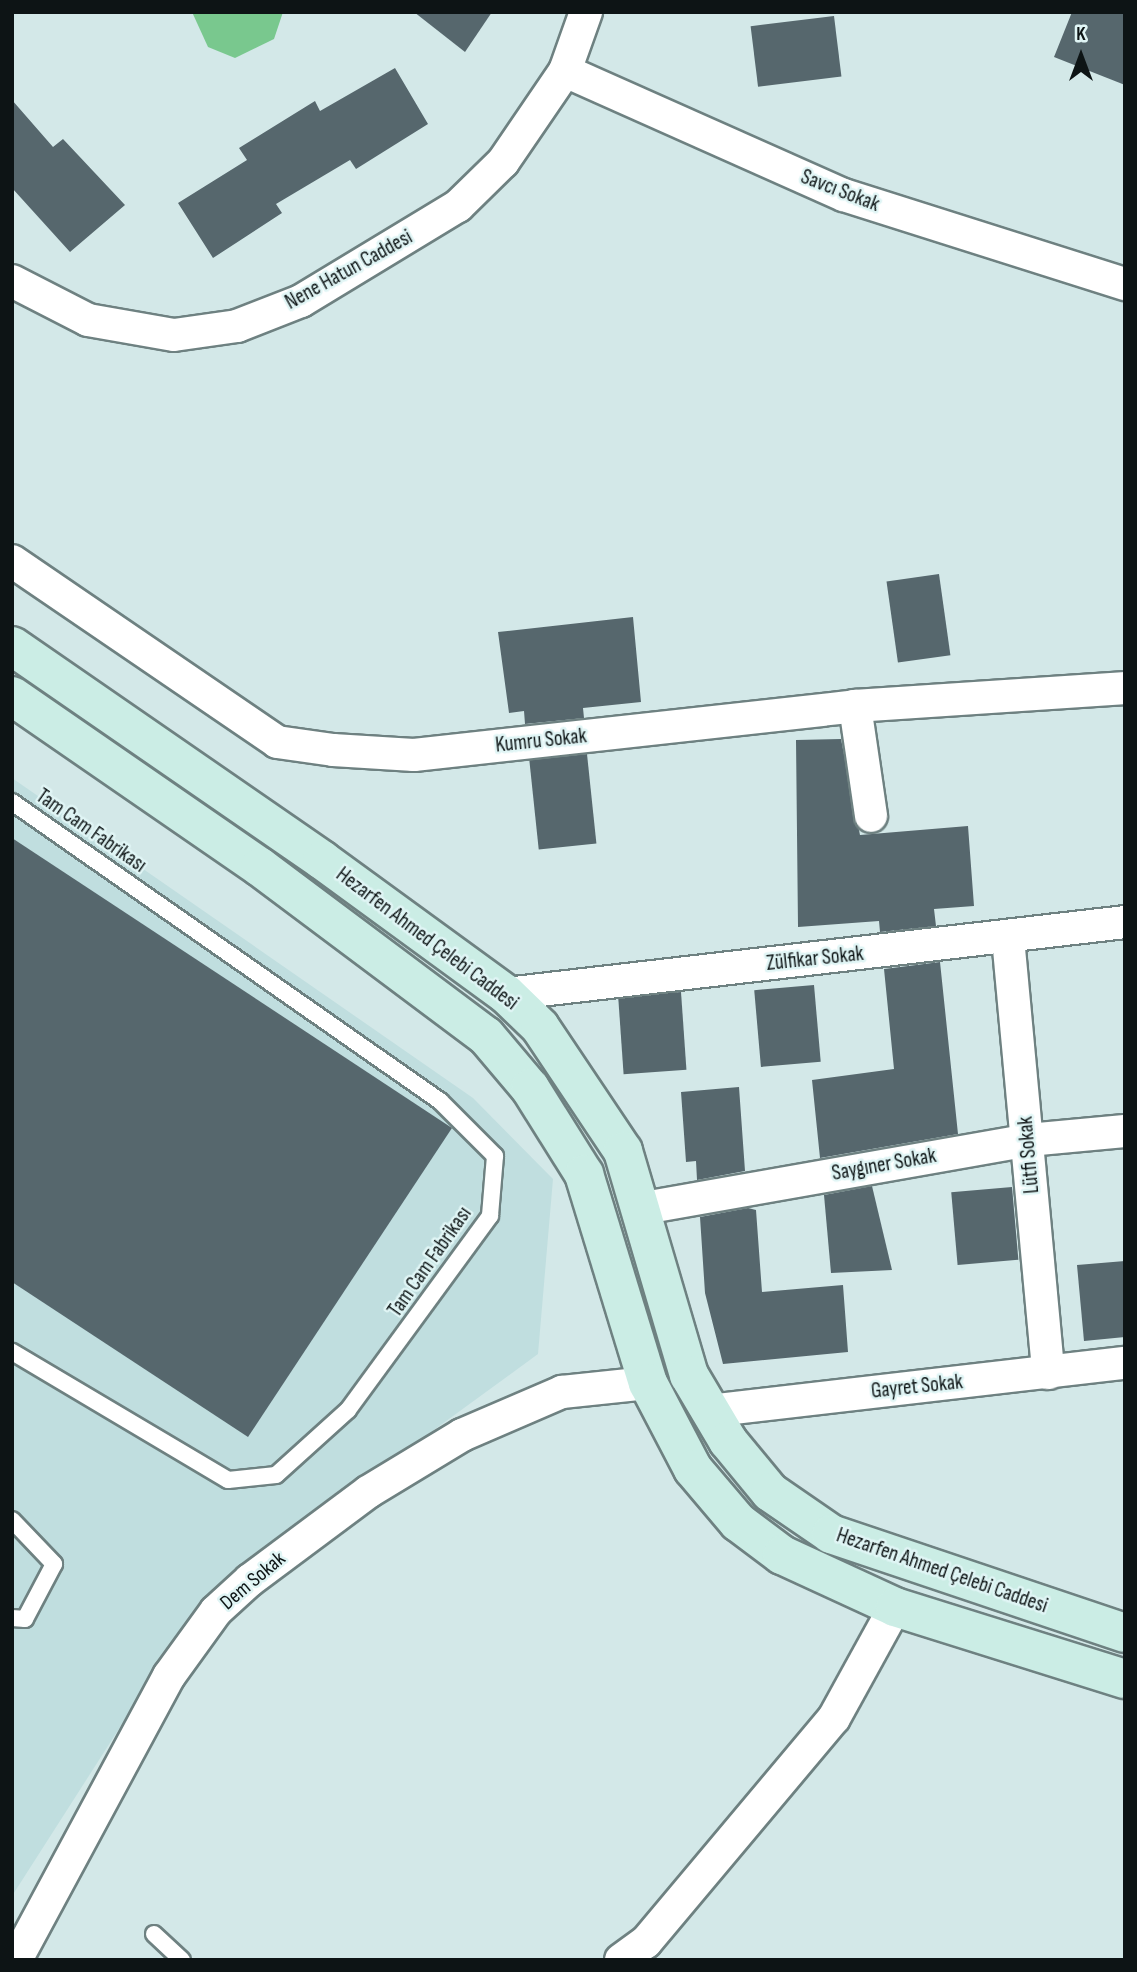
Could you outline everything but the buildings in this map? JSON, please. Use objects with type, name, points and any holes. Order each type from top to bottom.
[{"type":"street","name":"Nene Hatun Caddesi","points":[[12,281],[88,320],[128,330],[174,334],[237,326],[302,300],[458,206],[503,162],[565,71],[586,12]]},
{"type":"street","name":"Savcı Sokak","points":[[565,71],[844,195],[1125,284]]},
{"type":"street","name":"Kumru Sokak","points":[[12,561],[277,742],[414,755],[855,706],[1125,688]]},
{"type":"street","name":"Hezarfen Ahmed Çelebi Caddesi","points":[[12,646],[506,994],[569,1065],[623,1151],[645,1208],[675,1337],[708,1411],[770,1492],[831,1534],[1125,1633]]},
{"type":"street","name":"Hezarfen Ahmed Çelebi Caddesi","points":[[12,696],[460,1011],[530,1088],[584,1174],[648,1383],[694,1469],[738,1522],[782,1555],[895,1607],[1125,1679]]},
{"type":"street","points":[[855,706],[871,816]]},
{"type":"street","name":"Zülfikar Sokak","points":[[506,994],[1008,938],[1125,922]]},
{"type":"street","name":"Lütfi Sokak","points":[[1008,938],[1048,1373]]},
{"type":"street","points":[[460,1011],[506,994]]},
{"type":"street","name":"Saygıner Sokak","points":[[645,1208],[1028,1140],[1125,1130]]},
{"type":"street","points":[[597,1213],[645,1208]]},
{"type":"street","name":"Gayret Sokak","points":[[708,1411],[1125,1363]]},
{"type":"street","points":[[648,1383],[708,1411]]},
{"type":"street","name":"Dem Sokak","points":[[25,1956],[169,1676],[216,1611],[250,1580],[368,1492],[462,1435],[562,1392],[648,1383]]},
{"type":"street","points":[[621,1960],[646,1942],[834,1718],[895,1607],[913,1562]]},
{"type":"lane","name":"Tam Cam Fabrikası","points":[[12,802],[440,1101],[495,1156],[490,1216],[348,1410],[276,1475],[228,1479],[12,1352]]},
{"type":"lane","points":[[12,1520],[54,1564],[25,1619],[12,1618]]},
{"type":"lane","points":[[154,1934],[182,1960]]},
{"type":"shaded area","points":[[12,778],[473,1098],[553,1179],[538,1354],[202,1599],[12,1896]]},
{"type":"green space","points":[[192,12],[283,12],[274,39],[235,58],[208,47]]}]
